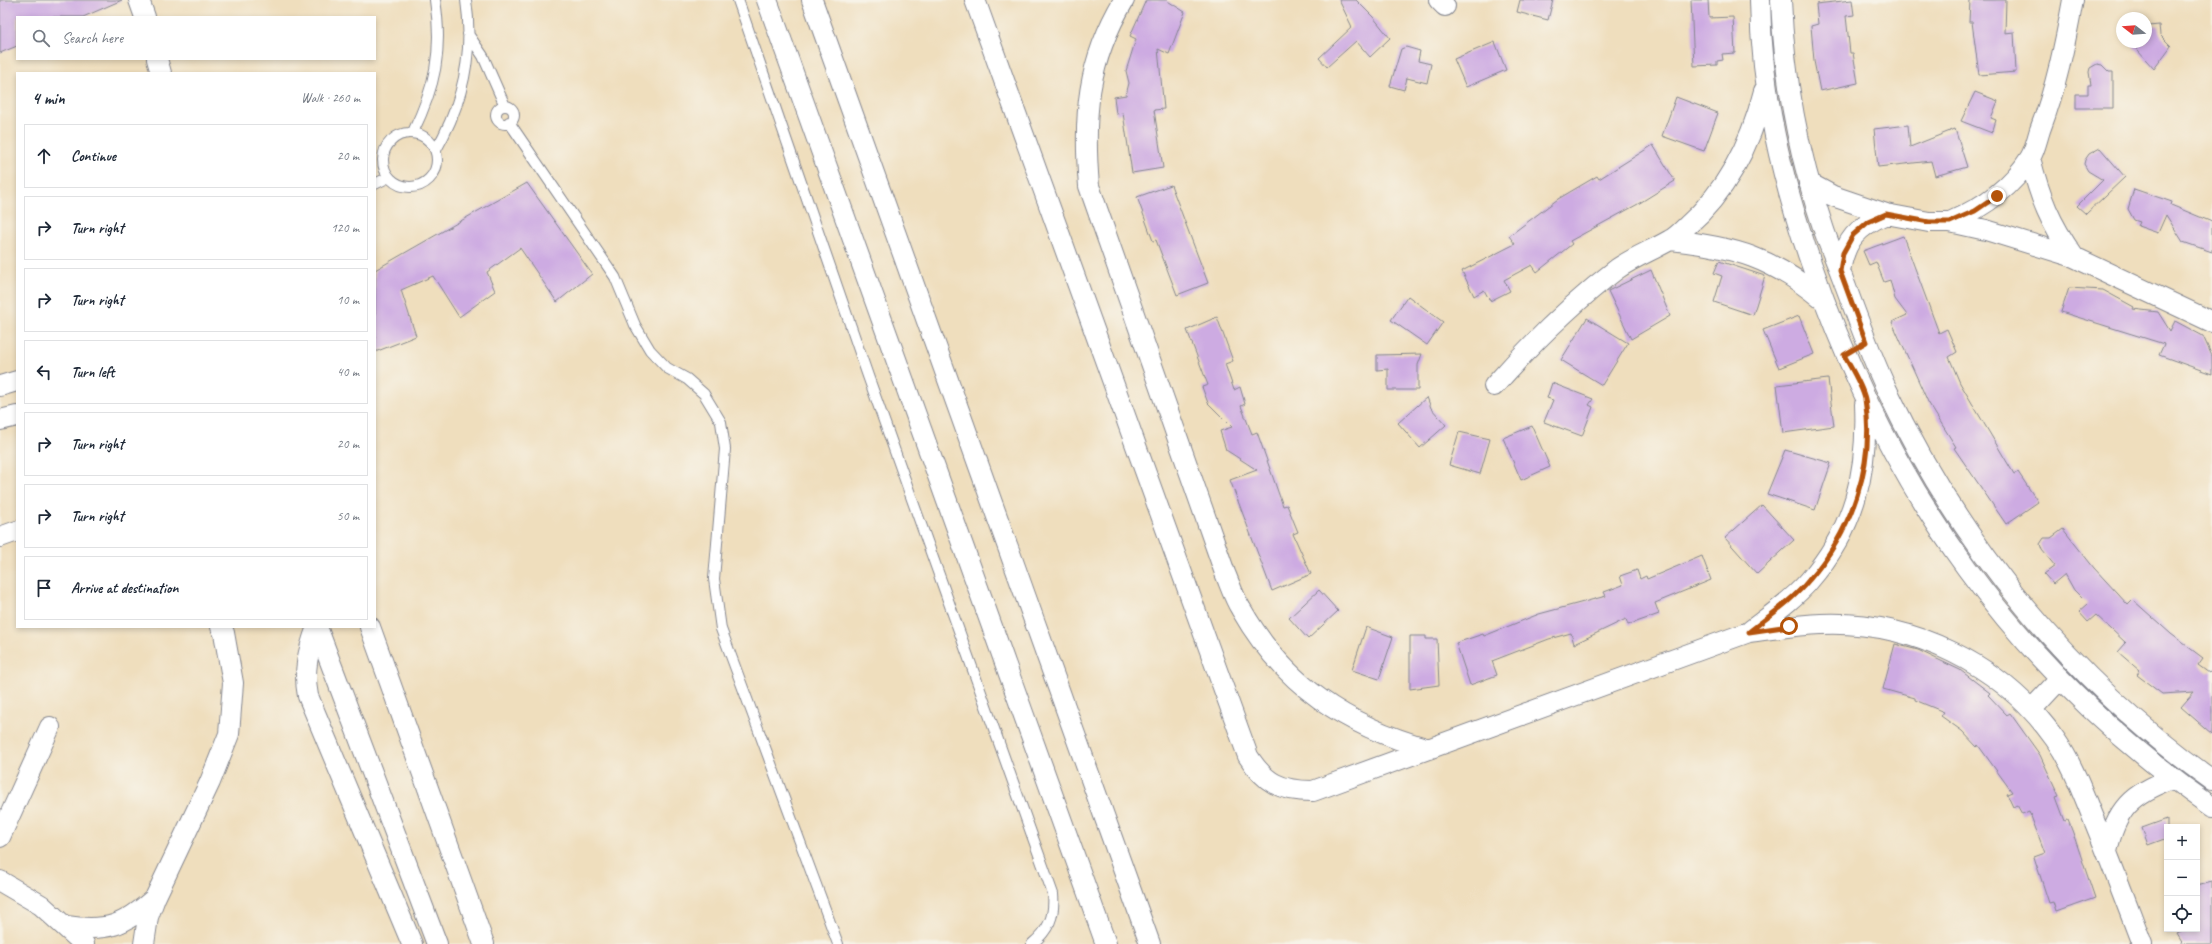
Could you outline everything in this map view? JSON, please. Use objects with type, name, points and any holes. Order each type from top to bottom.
[{"type":"street","points":[[139,0],[145,16]]},
{"type":"street","points":[[767,0],[1106,944]]},
{"type":"street","points":[[812,0],[1150,944]]},
{"type":"street","points":[[975,0],[1248,756],[1259,772],[1274,784],[1293,791],[1313,791],[1749,632],[1822,624],[1856,625],[1914,637],[1951,652],[1980,667],[2008,686],[2032,709],[2056,740],[2075,773],[2142,944]]},
{"type":"street","points":[[1124,0],[1114,17],[1099,55],[1088,98],[1085,142],[1089,186],[1225,573],[1240,608],[1259,637],[1280,664],[1305,688],[1333,709],[1363,726],[1395,739],[1429,749]]},
{"type":"street","points":[[1760,0],[1765,86],[1779,160],[1800,230],[1823,300],[1844,355],[1865,398],[1924,504],[1964,566],[2009,625],[2059,680],[2115,732],[2172,779],[2212,807]]},
{"type":"street","points":[[1781,0],[1788,87],[1809,183],[1823,228],[1866,342],[1915,446],[1947,500],[1994,570],[2061,648],[2106,692],[2157,738],[2212,780]]},
{"type":"street","points":[[1950,222],[1975,211],[1997,196],[2016,176],[2030,158],[2052,97],[2064,49],[2073,0]]},
{"type":"street","points":[[157,60],[161,72]]},
{"type":"street","points":[[1765,86],[1788,87]]},
{"type":"street","points":[[1494,386],[1532,343],[1574,303],[1619,268],[1648,250],[1672,240],[1715,197],[1732,172],[1746,144],[1758,116],[1765,86]]},
{"type":"street","points":[[2030,158],[2045,209],[2058,234],[2074,258]]},
{"type":"street","points":[[1809,183],[1833,196],[1886,214],[1929,222],[1950,222],[1986,230],[2074,258],[2164,298],[2212,322]]},
{"type":"street","points":[[1840,271],[1843,253],[1853,235],[1868,222],[1886,214]]},
{"type":"street","points":[[1672,240],[1727,248],[1754,256],[1779,268],[1802,282],[1823,300]]},
{"type":"street","points":[[1844,355],[1866,342]]},
{"type":"street","points":[[0,386],[16,381]]},
{"type":"street","points":[[1749,632],[1809,582],[1833,550],[1851,515],[1862,477],[1866,438],[1865,398]]},
{"type":"street","points":[[0,420],[16,416]]},
{"type":"street","points":[[0,537],[16,531]]},
{"type":"street","points":[[144,944],[148,917],[155,898],[210,782],[229,734],[233,683],[224,633],[222,628]]},
{"type":"street","points":[[317,628],[306,663],[305,680],[308,696],[412,944]]},
{"type":"street","points":[[317,628],[437,944]]},
{"type":"street","points":[[370,628],[484,944]]},
{"type":"street","points":[[2032,709],[2059,680]]},
{"type":"street","points":[[0,837],[50,726]]},
{"type":"street","points":[[2107,852],[2111,831],[2121,812],[2136,796],[2154,785],[2172,779]]},
{"type":"street","points":[[0,881],[40,905],[66,926],[84,944]]},
{"type":"street","points":[[66,926],[90,930],[114,926],[137,915],[155,898]]},
{"type":"lane","points":[[413,132],[430,94],[438,60],[438,34],[435,0]]},
{"type":"lane","points":[[436,150],[427,138],[413,132],[397,135],[386,146],[383,162],[388,177],[403,186],[415,186],[427,181],[437,167],[436,150],[451,123],[461,97],[468,62],[466,0]]},
{"type":"lane","points":[[738,0],[868,376],[1054,894],[1055,908],[1051,922],[1043,935],[1032,944]]},
{"type":"lane","points":[[468,34],[484,56],[505,106],[513,110],[514,115],[510,122],[615,277],[635,325],[650,350],[668,368],[686,379],[704,394],[721,422],[725,448],[714,578],[720,622],[727,647],[838,944]]},
{"type":"lane","points":[[376,183],[388,177]]},
{"type":"building","points":[[0,0],[122,0],[85,16],[16,16],[16,46],[0,53]]},
{"type":"building","points":[[1146,0],[1166,0],[1185,12],[1169,54],[1158,49],[1164,109],[1154,110],[1163,168],[1132,173],[1123,113],[1116,114],[1114,97],[1126,95],[1129,83],[1126,71],[1136,39],[1130,36]]},
{"type":"building","points":[[1339,0],[1356,0],[1373,17],[1390,38],[1370,57],[1356,41],[1327,67],[1319,58],[1352,27]]},
{"type":"building","points":[[1520,0],[1553,0],[1548,20],[1517,12]]},
{"type":"building","points":[[1691,0],[1708,0],[1709,18],[1733,17],[1735,53],[1722,54],[1723,60],[1717,61],[1717,65],[1694,66]]},
{"type":"building","points":[[1852,0],[1854,15],[1846,16],[1850,53],[1853,53],[1858,83],[1820,91],[1814,61],[1811,26],[1818,24],[1816,4]]},
{"type":"building","points":[[1970,0],[2006,0],[2005,33],[2014,32],[2016,72],[1979,75],[1972,22],[1969,22]]},
{"type":"building","points":[[2159,25],[2160,35],[2171,46],[2154,69],[2135,48],[2152,48],[2152,26]]},
{"type":"building","points":[[1495,42],[1506,70],[1466,87],[1454,59]]},
{"type":"building","points":[[1406,47],[1420,51],[1418,61],[1431,64],[1427,83],[1407,78],[1404,90],[1390,86],[1401,49]]},
{"type":"building","points":[[2097,64],[2102,65],[2109,72],[2113,72],[2113,108],[2076,108],[2076,94],[2088,94],[2088,85],[2091,85],[2089,72],[2090,68]]},
{"type":"building","points":[[1975,92],[1998,101],[1991,118],[1996,120],[1992,133],[1961,121]]},
{"type":"building","points":[[1676,97],[1718,113],[1704,151],[1662,136]]},
{"type":"building","points":[[1908,125],[1910,147],[1955,129],[1967,167],[1935,176],[1931,161],[1878,167],[1874,129]]},
{"type":"building","points":[[1653,145],[1675,181],[1638,204],[1570,241],[1572,244],[1537,272],[1532,265],[1504,280],[1510,291],[1490,301],[1484,290],[1474,296],[1462,271],[1515,244],[1509,236],[1558,199],[1597,176],[1599,179]]},
{"type":"building","points":[[2100,148],[2125,177],[2086,214],[2077,206],[2103,180],[2088,171],[2084,164],[2089,154]]},
{"type":"building","points":[[527,183],[592,274],[557,302],[520,248],[487,272],[495,291],[459,317],[433,276],[401,290],[416,336],[376,352],[376,269]]},
{"type":"building","points":[[1171,185],[1208,283],[1177,295],[1156,240],[1153,241],[1137,197]]},
{"type":"building","points":[[2134,189],[2172,202],[2171,205],[2212,222],[2212,252],[2183,242],[2166,215],[2158,233],[2138,226],[2140,222],[2134,220],[2128,209]]},
{"type":"building","points":[[1903,236],[1939,333],[1947,329],[1957,352],[1949,357],[1960,383],[2014,474],[2018,472],[2038,502],[2006,524],[1954,448],[1956,447],[1928,402],[1892,322],[1907,315],[1895,299],[1890,280],[1884,282],[1876,262],[1869,265],[1863,251]]},
{"type":"building","points":[[1719,261],[1765,276],[1753,315],[1714,302],[1722,276],[1714,273]]},
{"type":"building","points":[[1651,270],[1670,316],[1631,339],[1608,291]]},
{"type":"building","points":[[2069,288],[2103,290],[2134,307],[2133,309],[2158,312],[2170,331],[2175,321],[2203,336],[2212,356],[2212,374],[2159,355],[2164,344],[2061,312]]},
{"type":"building","points":[[1408,296],[1443,322],[1427,345],[1391,320]]},
{"type":"building","points":[[1799,316],[1814,354],[1779,368],[1763,330]]},
{"type":"building","points":[[1217,317],[1233,361],[1225,364],[1234,390],[1240,387],[1245,404],[1241,406],[1252,434],[1257,432],[1283,506],[1287,505],[1298,532],[1293,534],[1311,574],[1272,591],[1230,480],[1257,470],[1226,450],[1220,431],[1232,427],[1208,403],[1202,387],[1208,385],[1187,330]]},
{"type":"building","points":[[1587,318],[1628,343],[1602,385],[1561,360]]},
{"type":"building","points":[[1422,354],[1418,365],[1418,390],[1388,390],[1388,369],[1377,370],[1377,355]]},
{"type":"building","points":[[1828,379],[1834,426],[1783,433],[1777,385]]},
{"type":"building","points":[[1552,383],[1593,399],[1589,405],[1593,407],[1582,436],[1544,422],[1553,400],[1547,398]]},
{"type":"building","points":[[1427,397],[1431,408],[1446,425],[1420,448],[1398,423]]},
{"type":"building","points":[[1532,426],[1550,467],[1521,480],[1503,438]]},
{"type":"building","points":[[1459,432],[1490,439],[1480,474],[1449,465]]},
{"type":"building","points":[[1785,450],[1831,463],[1815,510],[1767,494]]},
{"type":"building","points":[[1762,505],[1794,540],[1757,574],[1725,538]]},
{"type":"building","points":[[2063,529],[2094,568],[2128,605],[2133,600],[2171,634],[2203,658],[2198,665],[2209,673],[2212,670],[2212,734],[2181,707],[2194,692],[2162,694],[2137,675],[2140,671],[2118,652],[2126,643],[2096,615],[2088,622],[2079,612],[2088,604],[2074,590],[2065,574],[2053,584],[2044,574],[2055,566],[2042,550],[2040,544],[2044,538],[2051,538]]},
{"type":"building","points":[[1702,556],[1711,580],[1655,603],[1659,614],[1628,625],[1626,619],[1574,644],[1571,633],[1549,639],[1492,661],[1497,675],[1470,685],[1456,643],[1483,634],[1484,636],[1539,614],[1606,596],[1604,592],[1623,585],[1620,576],[1637,570],[1640,579],[1646,576],[1647,579]]},
{"type":"building","points":[[1319,590],[1338,611],[1308,639],[1289,618]]},
{"type":"building","points":[[1366,627],[1393,637],[1379,679],[1352,670]]},
{"type":"building","points":[[1410,636],[1426,636],[1426,639],[1437,639],[1439,685],[1410,689]]},
{"type":"building","points":[[1895,644],[1918,650],[1960,670],[1990,693],[1988,695],[2007,715],[2010,713],[2040,755],[2059,796],[2056,797],[2065,821],[2068,820],[2095,898],[2056,912],[2053,902],[2049,903],[2034,857],[2045,853],[2029,811],[2022,814],[2017,805],[2013,807],[2007,794],[2012,792],[1978,745],[1977,747],[1962,731],[1941,716],[1944,712],[1915,700],[1915,698],[1883,689]]},
{"type":"building","points":[[2167,819],[2167,824],[2164,824],[2164,839],[2148,845],[2142,828]]},
{"type":"building","points":[[2212,882],[2212,944],[2183,944],[2177,934],[2181,932],[2200,932],[2200,885]]},
{"type":"route","points":[[1789,626],[1749,632],[1780,608],[1809,582],[1833,550],[1851,515],[1862,477],[1866,438],[1865,398],[1844,355],[1866,342],[1840,271],[1843,253],[1853,235],[1868,222],[1886,214],[1929,222],[1950,222],[1975,211],[1997,196]]}]
